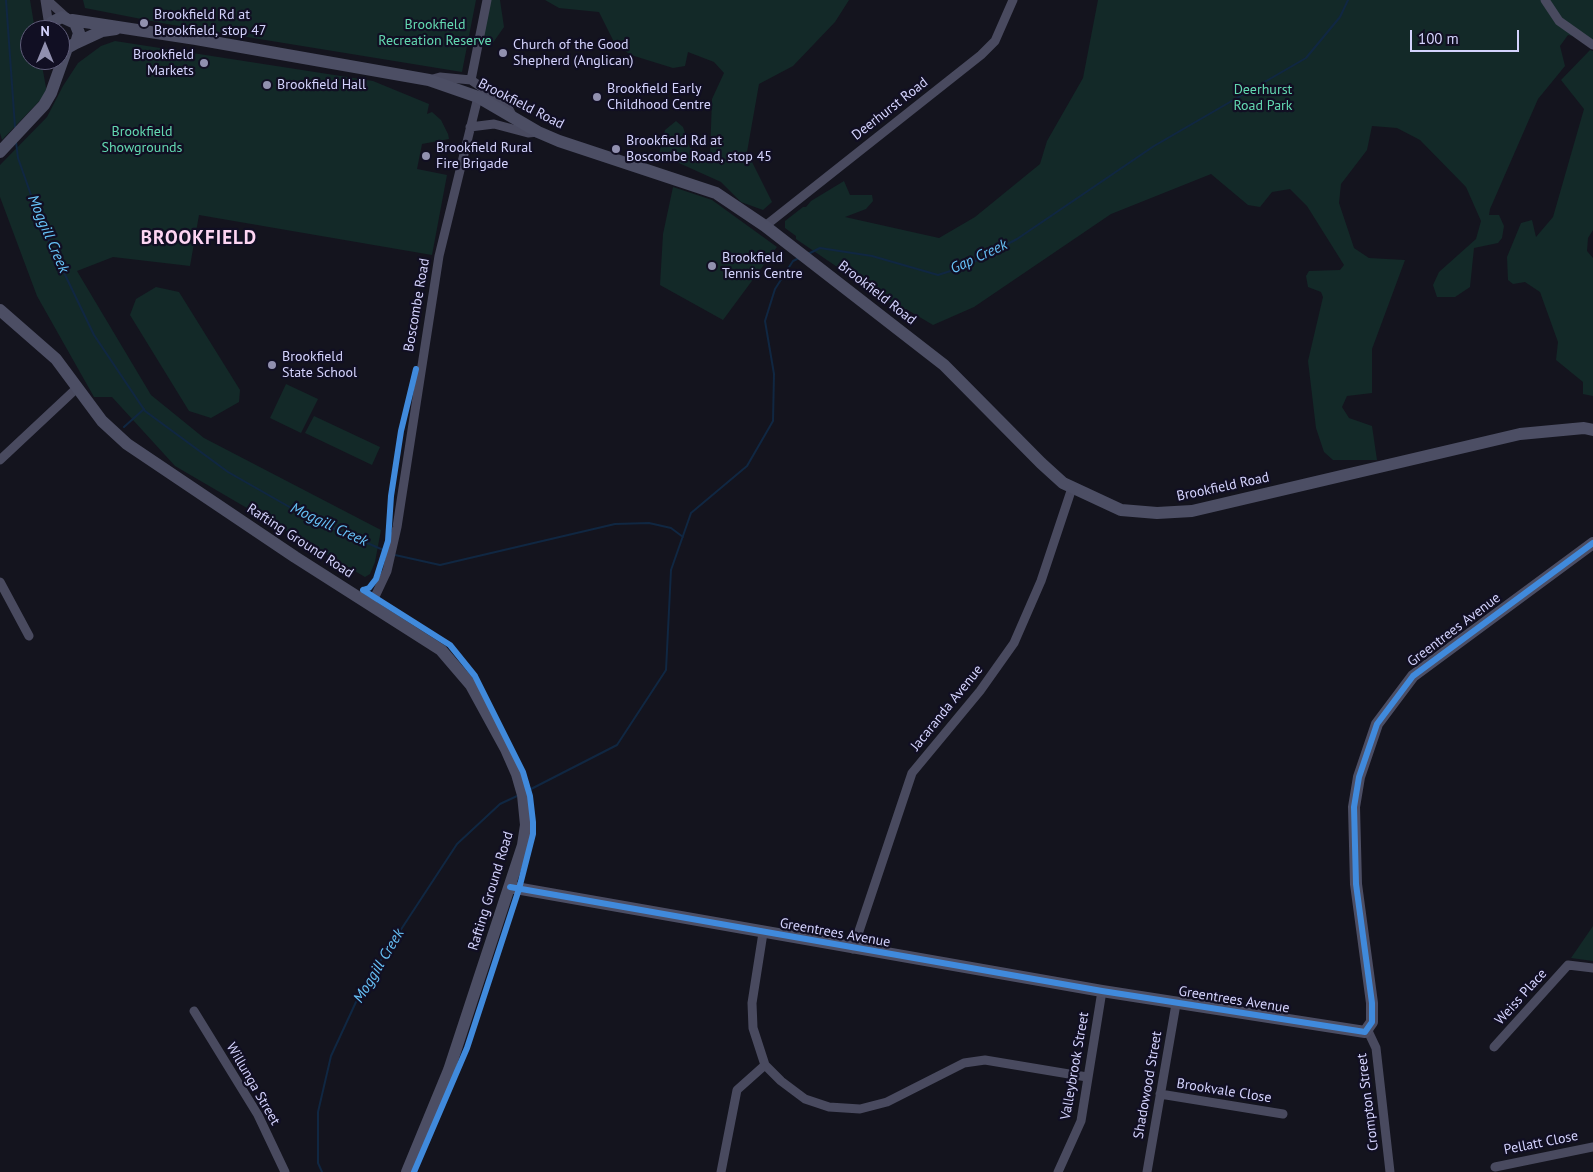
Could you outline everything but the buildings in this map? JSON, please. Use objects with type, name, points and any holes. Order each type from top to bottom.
[{"type":"main road","points":[[56,20],[69,19]]},
{"type":"main road","name":"Brookfield Road","points":[[69,19],[429,80],[478,97],[538,132],[716,193],[766,226],[944,365],[1041,463],[1072,488],[1121,510],[1157,513],[1192,511],[1520,434],[1584,428],[1593,430]]},
{"type":"main road","points":[[70,20],[78,28],[70,41]]},
{"type":"main road","name":"Brookfield Road","points":[[70,45],[102,31],[121,28]]},
{"type":"main road","points":[[0,152],[34,117],[51,93],[56,70]]},
{"type":"main road","name":"Rafting Ground Road","points":[[0,310],[56,359],[102,421],[128,444],[371,605],[435,645],[457,666],[470,684],[517,774],[525,817],[523,846],[449,1070],[407,1172]]},
{"type":"main road","name":"Greentrees Avenue","points":[[510,887],[853,949],[1360,1033],[1368,1030],[1372,1022],[1372,1003],[1356,884],[1354,807],[1359,777],[1377,724],[1402,688],[1414,676],[1593,543]]},
{"type":"street","points":[[46,0],[69,19]]},
{"type":"street","points":[[46,0],[47,20]]},
{"type":"street","points":[[471,80],[487,0]]},
{"type":"street","name":"Deerhurst Road","points":[[766,226],[981,55],[995,41],[1013,0]]},
{"type":"street","points":[[1545,0],[1559,21],[1593,45]]},
{"type":"street","points":[[429,80],[440,77],[471,80],[506,104],[513,119]]},
{"type":"street","name":"Boscombe Road","points":[[371,605],[387,571],[393,543],[439,256],[478,97]]},
{"type":"street","points":[[470,127],[494,124],[528,133],[538,132]]},
{"type":"street","points":[[0,460],[78,387]]},
{"type":"street","name":"Jacaranda Avenue","points":[[853,949],[912,774],[980,691],[1014,643],[1041,581],[1072,488]]},
{"type":"street","points":[[0,582],[30,636]]},
{"type":"street","points":[[763,933],[752,1003],[753,1028],[765,1065],[781,1082],[805,1098],[829,1107],[860,1109],[887,1102],[964,1063],[985,1060],[1087,1077]]},
{"type":"street","name":"Weiss Place","points":[[1494,1047],[1568,965],[1593,968]]},
{"type":"street","name":"Valleybrook Street","points":[[1058,1172],[1081,1121],[1102,991]]},
{"type":"street","name":"Shadowood Street","points":[[1147,1172],[1176,1004]]},
{"type":"street","name":"Willunga Street","points":[[194,1011],[258,1116],[286,1172]]},
{"type":"street","name":"Crompton Street","points":[[1368,1030],[1376,1048],[1390,1172]]},
{"type":"street","points":[[721,1172],[737,1090],[765,1065]]},
{"type":"street","name":"Brookvale Close","points":[[1160,1094],[1283,1114]]},
{"type":"street","name":"Pellatt Close","points":[[1495,1167],[1593,1147]]},
{"type":"green space","points":[[0,0],[30,0],[33,20],[20,20],[20,70],[43,70],[47,93],[2,140],[0,133]]},
{"type":"green space","name":"Brookfield Recreation Reserve","points":[[83,0],[476,0],[462,72],[167,24],[85,8]]},
{"type":"green space","points":[[486,0],[500,0],[504,27],[490,47],[483,39]]},
{"type":"green space","points":[[545,0],[849,0],[835,22],[793,66],[759,84],[747,152],[772,202],[763,210],[741,202],[721,182],[659,154],[665,130],[676,121],[683,127],[690,148],[710,155],[712,99],[724,73],[714,62],[688,52],[685,66],[673,68],[631,55],[615,44],[599,12],[559,8]]},
{"type":"green space","name":"Deerhurst Road Park","points":[[1098,0],[1593,0],[1593,40],[1568,35],[1560,46],[1565,66],[1538,99],[1490,209],[1489,215],[1499,215],[1504,226],[1502,238],[1498,243],[1474,248],[1470,287],[1455,297],[1437,297],[1433,285],[1439,272],[1476,239],[1481,221],[1466,187],[1420,140],[1397,128],[1372,126],[1367,150],[1341,184],[1339,203],[1354,248],[1369,258],[1405,260],[1372,349],[1372,393],[1347,396],[1342,407],[1349,418],[1372,426],[1377,460],[1333,460],[1324,452],[1316,428],[1308,361],[1323,297],[1321,292],[1308,287],[1306,276],[1309,271],[1340,270],[1344,265],[1307,206],[1290,189],[1272,192],[1260,207],[1248,205],[1211,174],[1111,214],[974,307],[933,325],[906,309],[902,311],[796,239],[796,236],[785,228],[785,221],[803,207],[806,207],[811,201],[844,181],[850,195],[872,195],[873,201],[866,209],[845,217],[939,238],[975,217],[1040,164],[1047,141],[1083,78]]},
{"type":"green space","name":"Brookfield Showgrounds","points":[[115,41],[373,81],[429,104],[427,114],[432,112],[441,120],[448,134],[449,139],[422,144],[417,169],[447,175],[432,255],[199,215],[190,266],[113,257],[77,271],[151,395],[204,438],[381,530],[375,562],[370,574],[365,577],[175,466],[112,397],[94,397],[37,296],[0,197],[0,165],[47,117],[63,86],[78,63],[101,46]]},
{"type":"green space","points":[[1590,50],[1593,51],[1593,230],[1588,238],[1587,251],[1593,258],[1593,396],[1583,394],[1583,382],[1556,360],[1558,342],[1540,292],[1525,282],[1513,284],[1508,280],[1507,257],[1521,223],[1532,220],[1536,237],[1553,217],[1584,109],[1561,80]]},
{"type":"green space","name":"Brookfield Tennis Centre","points":[[673,187],[712,200],[777,247],[723,320],[660,285],[663,234]]},
{"type":"green space","points":[[156,287],[179,292],[240,390],[239,402],[211,418],[189,411],[130,315],[136,299]]},
{"type":"green space","points":[[286,384],[318,399],[301,433],[270,418]]},
{"type":"green space","points":[[314,416],[380,447],[372,465],[305,433]]},
{"type":"green space","points":[[1593,926],[1593,961],[1571,958]]},
{"type":"waterway","name":"Moggill Creek","points":[[6,0],[15,127]]},
{"type":"waterway","name":"Gap Creek","points":[[808,254],[820,248],[872,256],[938,275],[966,266],[1017,239],[1154,146],[1306,58],[1340,17],[1348,0]]},
{"type":"waterway","name":"Moggill Creek","points":[[16,142],[18,158],[43,229],[94,335],[145,411],[228,472],[307,517],[388,552]]},
{"type":"waterway","name":"Gap Creek","points":[[531,789],[617,745],[666,670],[671,570],[691,513],[747,466],[773,421],[774,374],[765,321],[775,289],[793,261],[799,258]]},
{"type":"waterway","points":[[124,427],[144,409]]},
{"type":"waterway","name":"Moggill Creek","points":[[395,555],[440,565],[615,524],[649,523],[671,528],[683,537]]},
{"type":"waterway","name":"Moggill Creek","points":[[322,1172],[318,1163],[318,1112],[331,1056],[362,989],[457,844],[500,804],[517,796]]},
{"type":"cycle path","points":[[363,590],[369,588],[376,579],[388,541],[391,496],[401,431],[416,369]]},
{"type":"cycle path","points":[[510,887],[1102,991],[1365,1032],[1372,1022],[1372,1003],[1356,884],[1354,807],[1359,777],[1377,724],[1413,676],[1593,543]]},
{"type":"cycle path","points":[[363,590],[450,645],[475,676],[523,772],[530,796],[533,822],[533,834],[519,889],[467,1048],[414,1172]]},
{"type":"place","name":"Brookfield Rd at Brookfield, stop 47","points":[[144,23]]},
{"type":"place","name":"Church of the Good Shepherd (Anglican)","points":[[503,53]]},
{"type":"place","name":"Brookfield Markets","points":[[204,63]]},
{"type":"place","name":"Brookfield Hall","points":[[267,85]]},
{"type":"place","name":"Brookfield Early Childhood Centre","points":[[597,97]]},
{"type":"place","name":"Brookfield Rd at Boscombe Road, stop 45","points":[[616,149]]},
{"type":"place","name":"Brookfield Rural Fire Brigade","points":[[426,156]]},
{"type":"place","name":"Brookfield Tennis Centre","points":[[712,266]]},
{"type":"place","name":"Brookfield State School","points":[[272,365]]},
{"type":"district","name":"BROOKFIELD","points":[[199,239]]}]
